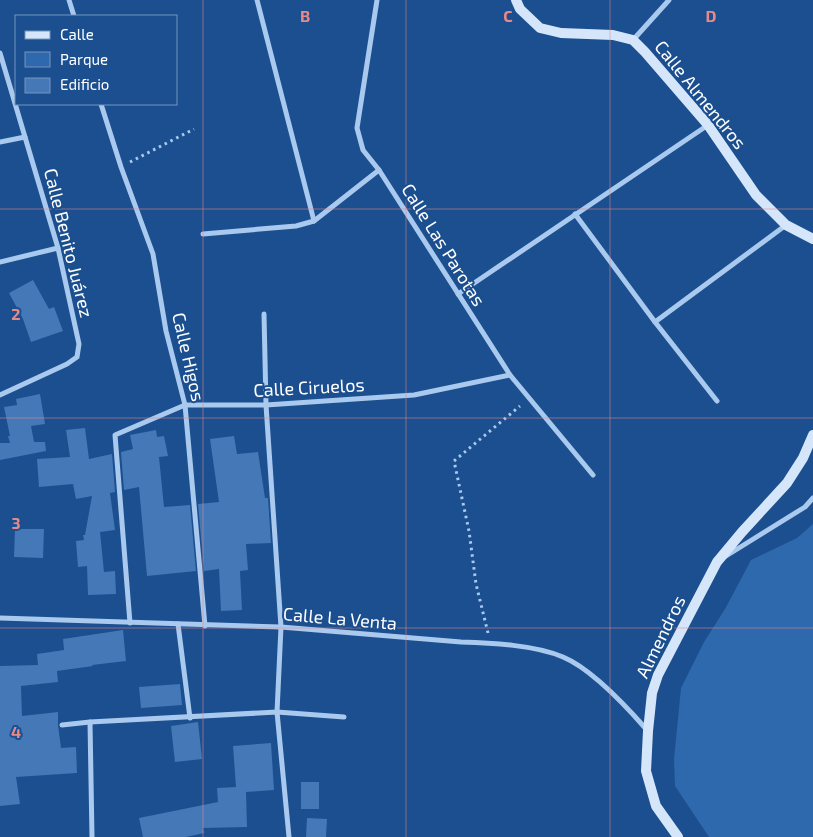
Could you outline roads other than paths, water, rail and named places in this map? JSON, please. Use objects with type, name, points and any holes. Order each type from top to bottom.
[{"type":"street","points":[[69,0],[74,15]]},
{"type":"street","points":[[258,0],[314,221]]},
{"type":"street","name":"Calle Las Parotas","points":[[378,0],[357,128],[363,150],[379,170],[510,375],[593,475]]},
{"type":"street","name":"Calle Almendros","points":[[516,0],[520,9],[540,28],[561,33],[612,36],[632,40],[645,52],[708,125],[756,195],[786,225],[813,239]]},
{"type":"street","points":[[632,40],[669,0]]},
{"type":"street","name":"Calle Benito Juárez","points":[[0,54],[15,102]]},
{"type":"street","name":"Calle Benito Juárez","points":[[0,395],[77,358],[79,344],[58,248],[16,105]]},
{"type":"street","name":"Calle Higos","points":[[101,105],[121,167],[153,254],[166,331],[185,405],[205,626]]},
{"type":"street","points":[[458,294],[708,125]]},
{"type":"street","points":[[0,142],[26,137]]},
{"type":"street","points":[[204,234],[296,226],[314,221],[379,170]]},
{"type":"street","points":[[575,214],[655,322],[717,401]]},
{"type":"street","points":[[655,322],[786,225]]},
{"type":"street","points":[[0,262],[58,248]]},
{"type":"street","points":[[264,314],[266,405],[281,627],[277,712],[289,837]]},
{"type":"street","name":"Calle Ciruelos","points":[[130,623],[115,434],[185,405],[266,405],[414,395],[510,375]]},
{"type":"street","points":[[718,562],[742,532],[787,483],[803,458],[813,435]]},
{"type":"street","points":[[718,562],[805,507],[813,498]]},
{"type":"street","name":"Almendros","points":[[678,837],[656,806],[646,771],[652,693],[658,675],[718,562]]},
{"type":"street","name":"Calle La Venta","points":[[0,618],[281,627],[490,643],[534,650],[563,657],[585,669],[648,731]]},
{"type":"street","points":[[178,624],[190,718]]},
{"type":"street","points":[[62,726],[90,722],[277,712],[344,717]]},
{"type":"street","points":[[90,722],[92,837]]}]
